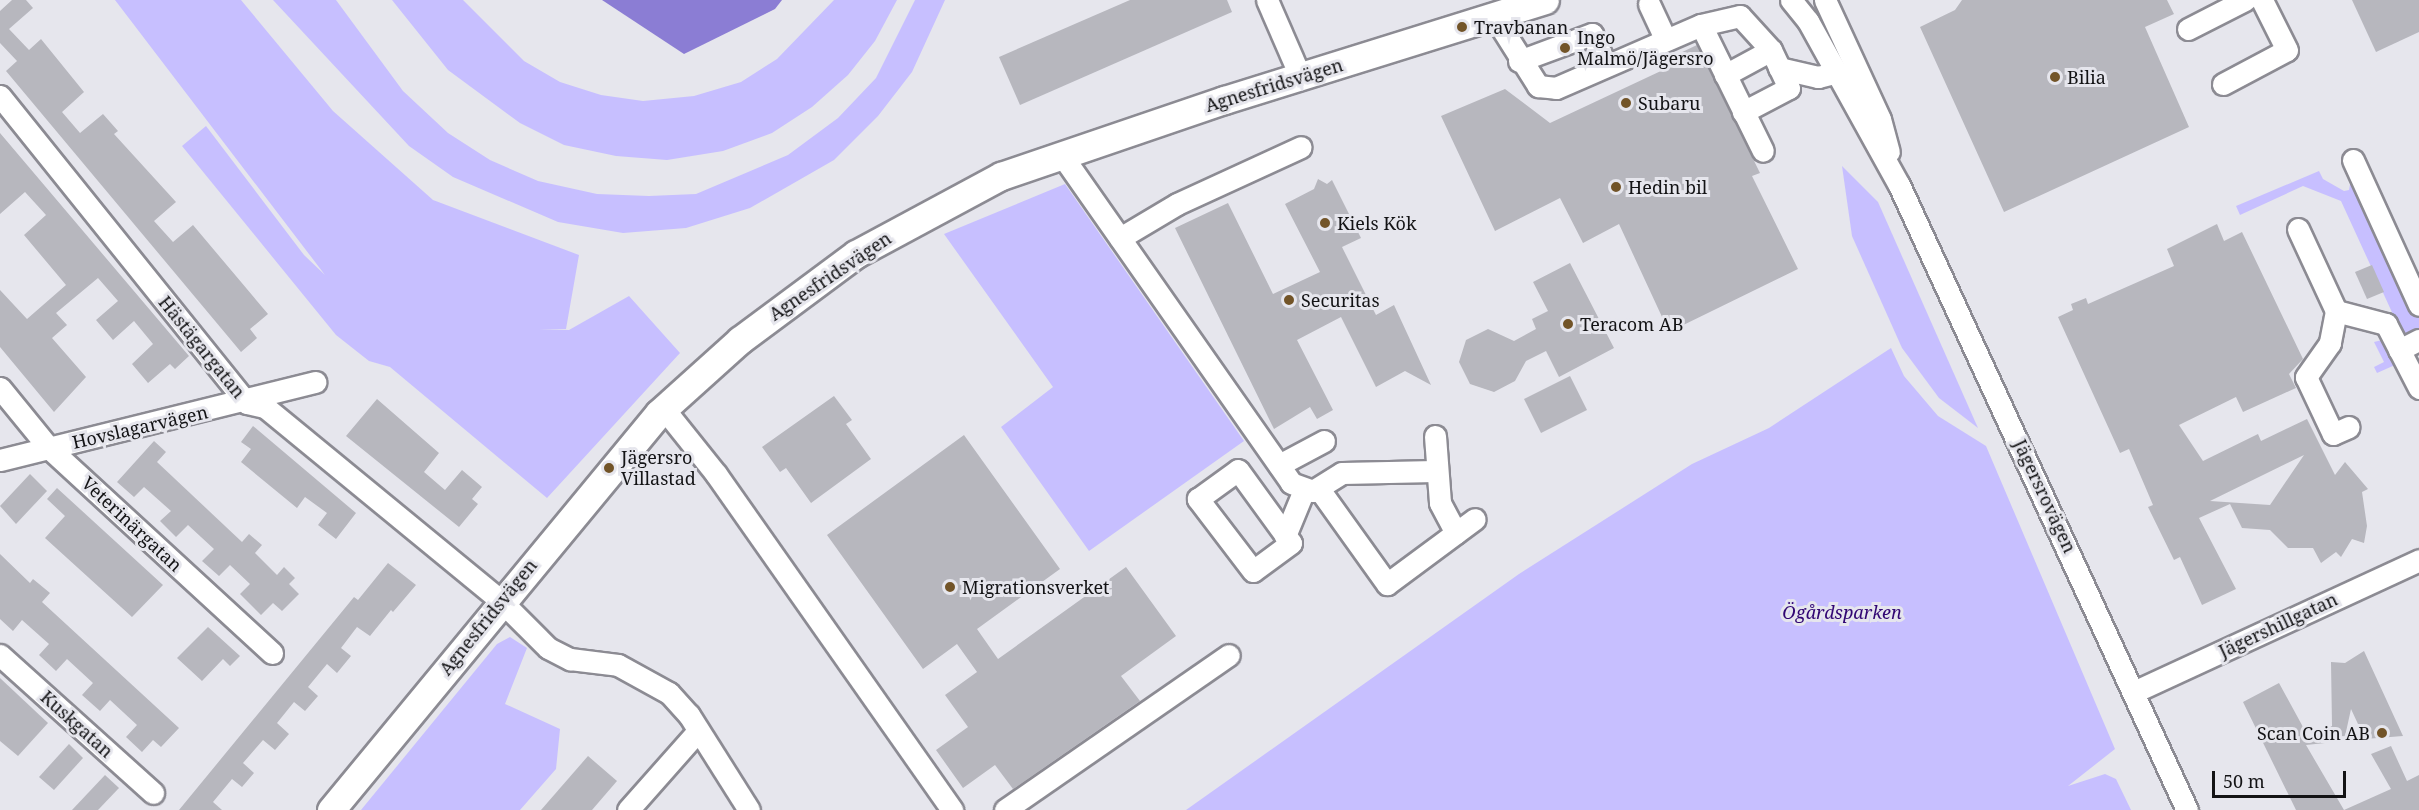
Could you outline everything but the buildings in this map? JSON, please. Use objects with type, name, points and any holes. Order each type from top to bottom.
[{"type":"main road","name":"Agnesfridsvägen","points":[[331,810],[501,601],[664,409],[740,340],[856,254],[1001,176],[1061,154],[1300,76],[1545,0]]},
{"type":"street","points":[[1268,0],[1300,76]]},
{"type":"street","name":"Jägersrovägen","points":[[1791,0],[1899,185],[2136,691],[2187,810]]},
{"type":"street","name":"Jägersrovägen","points":[[1825,0],[1880,119],[1899,185]]},
{"type":"street","points":[[2188,29],[2245,0]]},
{"type":"street","points":[[2223,84],[2287,50],[2262,0]]},
{"type":"street","points":[[1649,4],[1665,38]]},
{"type":"street","points":[[1494,16],[1519,61],[1538,86],[1556,88],[1665,38],[1701,25],[1740,16],[1775,59],[1789,88],[1743,112]]},
{"type":"street","points":[[1701,25],[1763,152]]},
{"type":"street","points":[[1519,61],[1592,34],[1606,65]]},
{"type":"street","points":[[1725,75],[1775,59],[1818,76],[1834,73]]},
{"type":"street","name":"Hästägargatan","points":[[0,96],[247,403],[265,407],[501,601],[548,648],[570,659],[618,665],[653,682],[669,693],[698,732],[749,810]]},
{"type":"street","points":[[1120,238],[1177,204],[1301,147]]},
{"type":"street","points":[[1061,154],[1291,483],[1311,490],[1388,584],[1474,519]]},
{"type":"street","points":[[2354,160],[2419,305]]},
{"type":"street","points":[[2298,229],[2336,311],[2330,343],[2306,377],[2333,434],[2349,427]]},
{"type":"street","points":[[2336,311],[2386,324],[2419,388]]},
{"type":"street","points":[[2400,350],[2419,340]]},
{"type":"street","name":"Hovslagarvägen","points":[[0,460],[247,403],[315,382]]},
{"type":"street","name":"Veterinärgatan","points":[[0,388],[49,447],[272,653]]},
{"type":"street","points":[[664,409],[716,474],[952,810]]},
{"type":"street","points":[[1435,436],[1435,471],[1440,503],[1456,533]]},
{"type":"street","points":[[1279,465],[1324,441]]},
{"type":"street","points":[[1238,470],[1285,536],[1291,543],[1253,571],[1198,499],[1238,470]]},
{"type":"street","points":[[1285,536],[1311,490],[1342,473],[1435,471]]},
{"type":"street","name":"Jägershillgatan","points":[[2136,691],[2419,560]]},
{"type":"street","name":"Kuskgatan","points":[[0,655],[153,793]]},
{"type":"street","points":[[1005,810],[1229,655]]},
{"type":"street","points":[[628,810],[698,732]]},
{"type":"green space","points":[[115,0],[241,0],[333,111],[433,200],[579,255],[566,329],[539,329],[569,330],[629,296],[680,353],[547,498],[390,367],[369,361],[336,335],[182,146],[206,126],[304,255],[325,275]]},
{"type":"green space","points":[[273,0],[336,0],[403,91],[448,133],[490,160],[538,181],[597,194],[649,196],[696,194],[788,155],[838,118],[876,78],[915,0],[945,0],[912,72],[878,116],[834,160],[750,208],[686,228],[623,233],[558,222],[453,177],[409,146]]},
{"type":"green space","points":[[392,0],[463,0],[524,61],[560,82],[601,95],[643,101],[694,96],[741,82],[777,59],[834,0],[897,0],[875,41],[848,75],[812,107],[772,133],[723,151],[667,160],[616,156],[564,145],[520,123],[448,70]]},
{"type":"green space","points":[[1842,166],[1878,202],[1978,428],[1939,398],[1902,348],[1852,236]]},
{"type":"green space","points":[[2319,171],[2323,179],[2344,191],[2349,190],[2352,174],[2419,318],[2419,330],[2406,336],[2396,321],[2341,201],[2303,186],[2240,215],[2236,206]]},
{"type":"green space","points":[[1065,184],[1244,441],[1089,551],[1001,427],[1053,387],[944,234]]},
{"type":"green space","points":[[2382,340],[2395,365],[2377,373],[2374,367],[2384,362],[2374,342]]},
{"type":"green space","name":"Ögårdsparken","points":[[1891,348],[1904,376],[1938,416],[1986,446],[2115,749],[2068,786],[2105,774],[2116,779],[2131,810],[1186,810],[1519,574],[1692,464],[1769,428]]},
{"type":"green space","points":[[510,637],[527,648],[505,704],[560,729],[556,769],[520,810],[361,810],[497,644]]},
{"type":"shaded area","points":[[602,0],[782,0],[775,9],[684,54]]},
{"type":"place","name":"Travbanan","points":[[1462,27]]},
{"type":"place","name":"Ingo Malmö/Jägersro","points":[[1565,48]]},
{"type":"place","name":"Bilia","points":[[2055,77]]},
{"type":"place","name":"Subaru","points":[[1626,103]]},
{"type":"place","name":"Hedin bil","points":[[1616,187]]},
{"type":"place","name":"Kiels Kök","points":[[1325,223]]},
{"type":"place","name":"Securitas","points":[[1289,300]]},
{"type":"place","name":"Teracom AB","points":[[1568,324]]},
{"type":"place","name":"Jägersro Villastad","points":[[609,468]]},
{"type":"place","name":"Migrationsverket","points":[[950,587]]},
{"type":"place","name":"Scan Coin AB","points":[[2382,733]]}]
